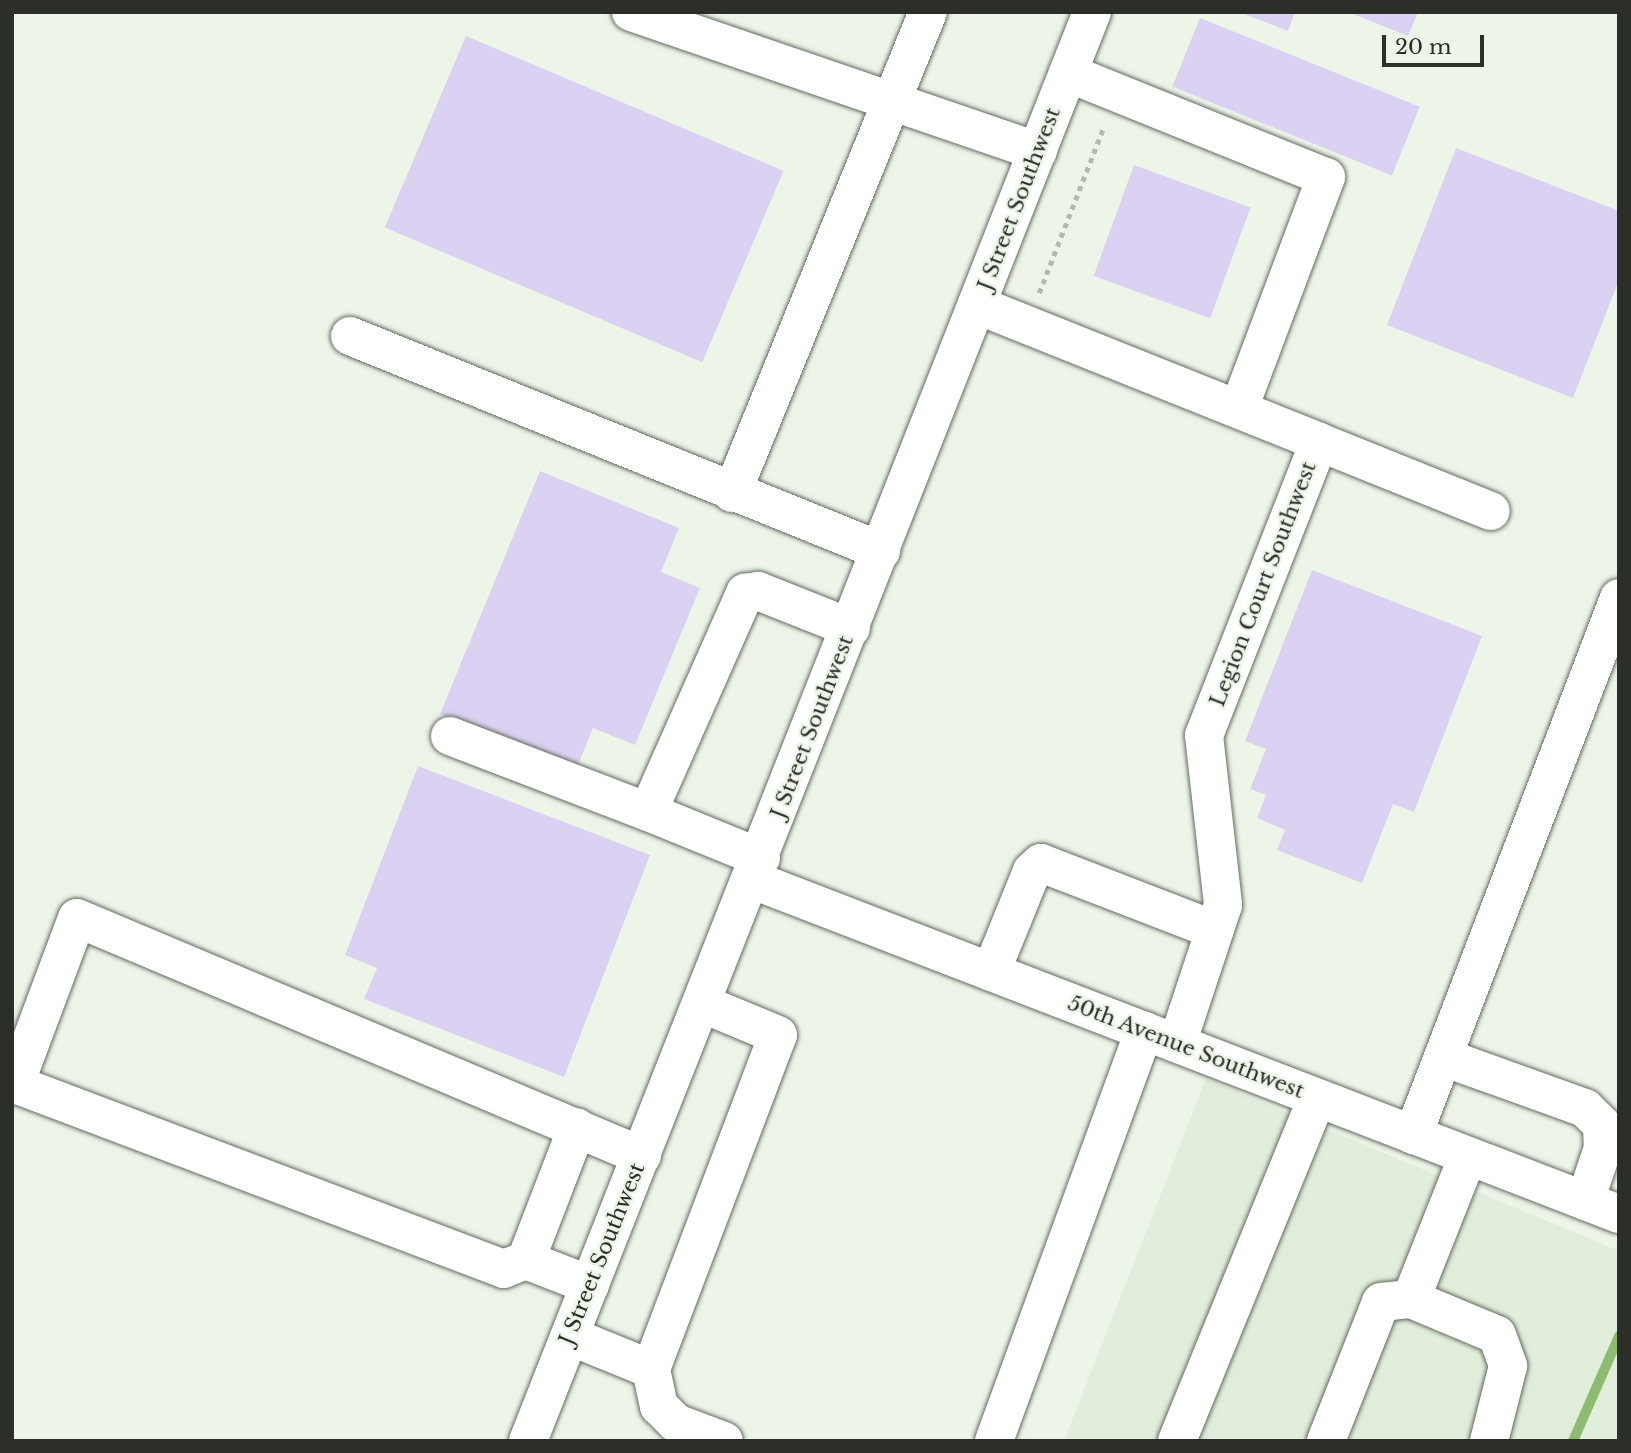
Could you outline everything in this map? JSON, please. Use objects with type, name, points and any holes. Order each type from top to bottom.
[{"type":"street","points":[[631,12],[893,97],[1038,151]]},
{"type":"street","points":[[732,493],[928,12]]},
{"type":"street","name":"J Street Southwest","points":[[528,1441],[757,869],[1092,12]]},
{"type":"street","points":[[1068,73],[1326,177],[1239,409]]},
{"type":"street","name":"Legion Court Southwest","points":[[978,305],[1319,442],[1204,735],[1223,905],[1215,930],[1161,1037],[995,1441]]},
{"type":"street","points":[[350,336],[732,493],[881,551]]},
{"type":"street","points":[[1319,442],[1491,511]]},
{"type":"street","points":[[648,812],[732,610],[745,593],[758,591],[851,628]]},
{"type":"street","points":[[1413,1135],[1619,598]]},
{"type":"street","name":"50th Avenue Southwest","points":[[450,736],[648,812],[757,869],[991,972],[1602,1208]]},
{"type":"street","points":[[991,972],[1032,871],[1041,863],[1215,930]]},
{"type":"street","points":[[590,1285],[526,1260],[504,1269],[15,1084],[77,918],[642,1156]]},
{"type":"street","points":[[703,1004],[778,1035],[651,1369],[659,1406],[668,1414],[724,1441]]},
{"type":"street","points":[[1443,1057],[1585,1108],[1602,1125],[1602,1208]]},
{"type":"street","points":[[1177,1441],[1317,1098]]},
{"type":"street","points":[[526,1260],[577,1128]]},
{"type":"street","points":[[1411,1299],[1468,1156]]},
{"type":"street","points":[[1326,1441],[1381,1302],[1411,1299],[1497,1335],[1508,1366],[1489,1441]]},
{"type":"street","points":[[570,1336],[651,1369]]},
{"type":"path","points":[[1026,324],[1107,118]]},
{"type":"shaded area","points":[[1206,1079],[1619,1251],[1619,1441],[1064,1441]]},
{"type":"building","points":[[1239,12],[1295,12],[1288,31]]},
{"type":"building","points":[[1348,12],[1418,12],[1408,36]]},
{"type":"building","points":[[1200,18],[1420,107],[1392,175],[1172,87]]},
{"type":"building","points":[[466,36],[784,171],[702,362],[385,227]]},
{"type":"building","points":[[1456,148],[1619,211],[1619,280],[1573,398],[1387,325]]},
{"type":"building","points":[[1134,165],[1251,207],[1210,318],[1094,276]]},
{"type":"building","points":[[540,471],[679,528],[661,572],[700,588],[635,745],[593,728],[576,770],[440,714]]},
{"type":"building","points":[[1312,570],[1482,636],[1414,812],[1393,804],[1362,883],[1277,850],[1285,830],[1257,818],[1266,795],[1250,789],[1266,749],[1245,741]]},
{"type":"building","points":[[418,766],[650,855],[564,1077],[364,999],[377,968],[345,955]]},
{"type":"waterway","points":[[1573,1441],[1619,1336]]}]
